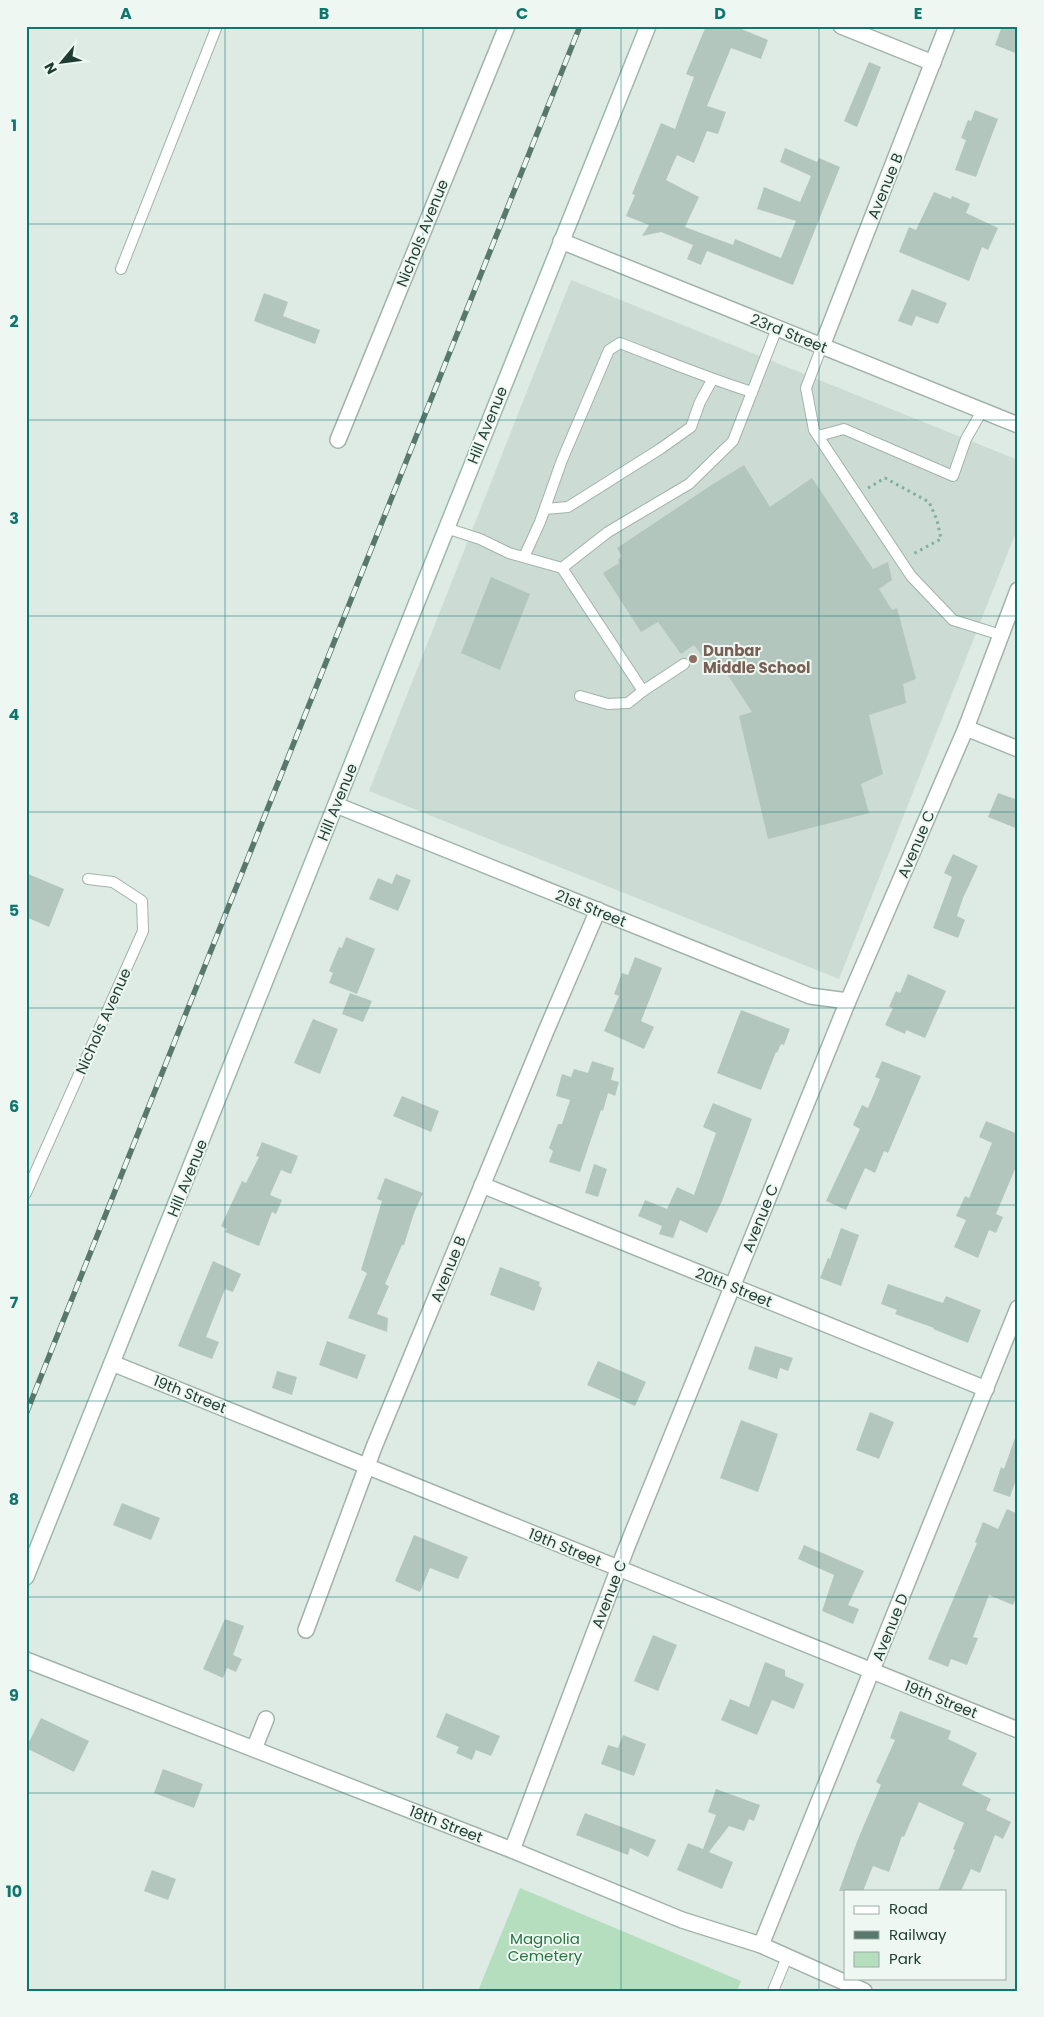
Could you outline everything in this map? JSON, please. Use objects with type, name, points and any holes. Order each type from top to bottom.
[{"type":"street","name":"Nichols Avenue","points":[[338,440],[507,26]]},
{"type":"street","name":"Hill Avenue","points":[[26,1577],[648,26]]},
{"type":"street","points":[[841,26],[933,63]]},
{"type":"street","name":"Avenue B","points":[[822,346],[948,26]]},
{"type":"street","name":"23rd Street","points":[[561,241],[1018,425]]},
{"type":"street","name":"Avenue C","points":[[512,1850],[618,1568],[848,1001],[966,728],[1018,590]]},
{"type":"street","points":[[966,728],[1018,749]]},
{"type":"street","name":"21st Street","points":[[336,804],[810,996],[848,1001]]},
{"type":"street","name":"Avenue B","points":[[306,1630],[367,1466],[482,1185],[598,910]]},
{"type":"street","name":"20th Street","points":[[482,1185],[986,1389]]},
{"type":"street","name":"Avenue D","points":[[761,1945],[1018,1308]]},
{"type":"street","name":"19th Street","points":[[112,1363],[1018,1730]]},
{"type":"street","name":"18th Street","points":[[26,1660],[512,1850],[682,1920],[761,1945],[864,1991]]},
{"type":"street","points":[[254,1749],[266,1719]]},
{"type":"lane","points":[[121,270],[216,26]]},
{"type":"lane","points":[[562,568],[608,532],[689,484],[733,441],[777,328]]},
{"type":"lane","points":[[524,556],[609,350],[620,343],[712,380],[752,392]]},
{"type":"lane","points":[[822,346],[806,388],[814,430],[911,576],[953,620],[1001,635]]},
{"type":"lane","points":[[545,509],[568,507],[660,449],[691,427],[700,402],[712,380]]},
{"type":"lane","points":[[818,436],[844,430],[953,476],[966,439],[982,411]]},
{"type":"lane","points":[[446,528],[480,539],[508,553],[562,568],[643,691]]},
{"type":"lane","points":[[580,696],[608,704],[628,703],[684,664]]},
{"type":"lane","name":"Nichols Avenue","points":[[26,1193],[143,931],[142,901],[113,882],[88,879]]},
{"type":"lane","points":[[773,1991],[787,1957]]},
{"type":"path","points":[[858,496],[885,478],[929,502],[937,520],[941,539],[901,560]]},
{"type":"shaded area","name":"Dunbar Middle School","points":[[571,280],[1018,460],[1018,527],[839,979],[369,791]]},
{"type":"green space","name":"Magnolia Cemetery","points":[[520,1888],[741,1981],[737,1991],[478,1991]]},
{"type":"building","points":[[706,26],[734,26],[768,40],[761,59],[731,48],[707,106],[726,112],[718,134],[707,131],[694,163],[677,155],[666,180],[699,197],[685,227],[733,245],[735,239],[781,258],[796,221],[757,209],[764,187],[800,202],[811,176],[780,162],[785,148],[817,162],[819,158],[840,167],[793,285],[707,251],[701,265],[687,259],[693,245],[661,232],[642,236],[649,225],[626,216],[635,195],[632,194],[661,123],[675,129],[694,77],[686,74]]},
{"type":"building","points":[[1002,26],[1018,26],[1018,54],[995,45]]},
{"type":"building","points":[[869,62],[881,67],[857,127],[844,121]]},
{"type":"building","points":[[975,110],[998,119],[976,177],[955,170],[966,140],[961,138],[968,120],[971,121]]},
{"type":"building","points":[[934,192],[951,199],[952,196],[970,204],[966,213],[998,228],[988,250],[982,247],[969,281],[899,252],[909,227],[916,230]]},
{"type":"building","points":[[912,289],[947,303],[938,324],[916,316],[912,326],[898,321]]},
{"type":"building","points":[[264,293],[288,302],[283,316],[320,330],[315,344],[254,321]]},
{"type":"building","points":[[744,465],[770,507],[812,478],[873,569],[888,562],[892,580],[879,589],[892,610],[897,608],[916,679],[903,684],[906,703],[869,715],[883,774],[861,784],[869,813],[768,839],[739,716],[752,712],[723,668],[715,674],[694,645],[681,654],[658,622],[641,632],[603,573],[619,563],[618,560],[622,556],[617,548]]},
{"type":"building","points":[[491,577],[530,594],[500,670],[461,653]]},
{"type":"building","points":[[998,793],[1018,800],[1018,829],[988,817]]},
{"type":"building","points":[[953,854],[978,866],[957,916],[965,920],[958,938],[933,928],[952,877],[944,873]]},
{"type":"building","points":[[26,873],[64,889],[49,927],[26,917]]},
{"type":"building","points":[[396,874],[411,880],[398,911],[369,899],[378,878],[392,884]]},
{"type":"building","points":[[346,937],[375,949],[357,994],[329,983],[333,973],[329,971],[339,947],[342,948]]},
{"type":"building","points":[[635,957],[662,968],[641,1021],[654,1027],[644,1049],[604,1031],[619,996],[614,994],[622,973],[628,975]]},
{"type":"building","points":[[908,974],[946,991],[925,1038],[906,1030],[905,1034],[885,1025],[893,1008],[889,1007],[896,991],[900,993]]},
{"type":"building","points":[[350,993],[372,1001],[363,1022],[342,1014]]},
{"type":"building","points":[[741,1010],[790,1029],[784,1045],[781,1044],[776,1052],[761,1090],[717,1073]]},
{"type":"building","points":[[313,1019],[338,1029],[320,1074],[294,1063]]},
{"type":"building","points":[[592,1061],[614,1068],[611,1080],[619,1082],[615,1096],[608,1093],[580,1172],[549,1162],[553,1151],[549,1148],[558,1124],[562,1124],[570,1100],[556,1096],[562,1074],[571,1077],[574,1069],[588,1073]]},
{"type":"building","points":[[882,1061],[921,1076],[888,1153],[884,1151],[875,1173],[865,1168],[846,1210],[826,1201],[860,1129],[853,1125],[862,1105],[868,1108],[880,1079],[875,1077]]},
{"type":"building","points":[[402,1096],[439,1111],[431,1132],[393,1116]]},
{"type":"building","points":[[713,1103],[752,1119],[722,1201],[707,1233],[680,1220],[673,1238],[659,1234],[662,1226],[638,1216],[645,1200],[667,1209],[677,1187],[694,1195],[716,1133],[703,1127]]},
{"type":"building","points":[[986,1121],[1018,1134],[1018,1162],[996,1214],[1003,1217],[996,1233],[989,1230],[978,1258],[954,1247],[966,1220],[956,1216],[965,1196],[969,1198],[992,1143],[979,1137]]},
{"type":"building","points":[[262,1142],[298,1156],[291,1174],[281,1170],[270,1195],[282,1200],[276,1214],[272,1212],[259,1246],[225,1232],[227,1229],[221,1226],[242,1181],[246,1183],[259,1157],[256,1156]]},
{"type":"building","points":[[594,1164],[607,1169],[598,1197],[585,1193]]},
{"type":"building","points":[[385,1178],[423,1193],[414,1213],[404,1245],[402,1245],[385,1284],[389,1286],[377,1314],[388,1318],[387,1332],[348,1318],[367,1273],[361,1270],[382,1201],[377,1199]]},
{"type":"building","points":[[841,1228],[859,1235],[841,1286],[820,1278],[828,1258],[830,1259]]},
{"type":"building","points":[[213,1261],[241,1274],[233,1292],[225,1289],[206,1337],[219,1342],[212,1359],[178,1346]]},
{"type":"building","points":[[500,1267],[540,1282],[539,1286],[542,1288],[534,1311],[490,1295]]},
{"type":"building","points":[[888,1284],[943,1303],[946,1296],[981,1310],[968,1343],[895,1314],[897,1310],[881,1304]]},
{"type":"building","points":[[327,1341],[366,1355],[357,1379],[319,1365]]},
{"type":"building","points":[[755,1346],[793,1358],[788,1371],[780,1368],[777,1379],[748,1369]]},
{"type":"building","points":[[598,1361],[646,1382],[635,1406],[587,1385]]},
{"type":"building","points":[[277,1371],[297,1377],[292,1395],[272,1388]]},
{"type":"building","points":[[870,1412],[894,1422],[879,1459],[856,1450]]},
{"type":"building","points":[[741,1420],[778,1434],[758,1492],[720,1478]]},
{"type":"building","points":[[1016,1435],[1018,1436],[1018,1474],[1010,1497],[993,1491],[1001,1467],[1004,1469]]},
{"type":"building","points":[[122,1503],[160,1518],[151,1540],[113,1525]]},
{"type":"building","points":[[1007,1509],[1018,1514],[1018,1594],[1013,1605],[989,1595],[973,1637],[978,1638],[967,1665],[951,1659],[948,1667],[928,1659],[977,1543],[975,1542],[983,1522],[998,1529]]},
{"type":"building","points":[[414,1535],[468,1557],[458,1579],[430,1568],[420,1592],[395,1581]]},
{"type":"building","points":[[804,1545],[864,1571],[848,1605],[859,1609],[853,1624],[822,1611],[834,1575],[798,1559]]},
{"type":"building","points":[[225,1619],[244,1626],[233,1655],[242,1659],[236,1672],[227,1668],[223,1678],[203,1669]]},
{"type":"building","points":[[653,1635],[677,1645],[658,1691],[634,1681]]},
{"type":"building","points":[[765,1662],[785,1670],[785,1676],[804,1684],[794,1709],[772,1700],[757,1735],[721,1720],[730,1699],[749,1707]]},
{"type":"building","points":[[900,1711],[951,1731],[948,1739],[977,1753],[962,1785],[991,1799],[986,1810],[1011,1822],[1003,1839],[995,1835],[980,1873],[971,1869],[961,1890],[938,1890],[964,1823],[919,1802],[904,1837],[902,1836],[889,1872],[873,1866],[863,1890],[839,1891],[881,1785],[876,1782],[895,1740],[890,1738]]},
{"type":"building","points":[[446,1713],[500,1736],[491,1756],[476,1750],[472,1760],[456,1753],[459,1747],[436,1737]]},
{"type":"building","points":[[41,1718],[89,1741],[74,1772],[26,1748]]},
{"type":"building","points":[[623,1735],[646,1744],[634,1776],[601,1764],[608,1745],[618,1748]]},
{"type":"building","points":[[163,1769],[203,1784],[194,1808],[154,1793]]},
{"type":"building","points":[[716,1789],[760,1805],[754,1821],[749,1819],[744,1831],[729,1826],[709,1852],[733,1862],[722,1889],[677,1870],[688,1843],[703,1849],[716,1815],[708,1812]]},
{"type":"building","points":[[585,1813],[656,1840],[648,1857],[630,1848],[628,1855],[576,1835]]},
{"type":"building","points":[[152,1870],[176,1879],[168,1900],[144,1891]]},
{"type":"railway","points":[[26,1414],[580,26]]},
{"type":"place","name":"Dunbar Middle School","points":[[693,659]]}]
